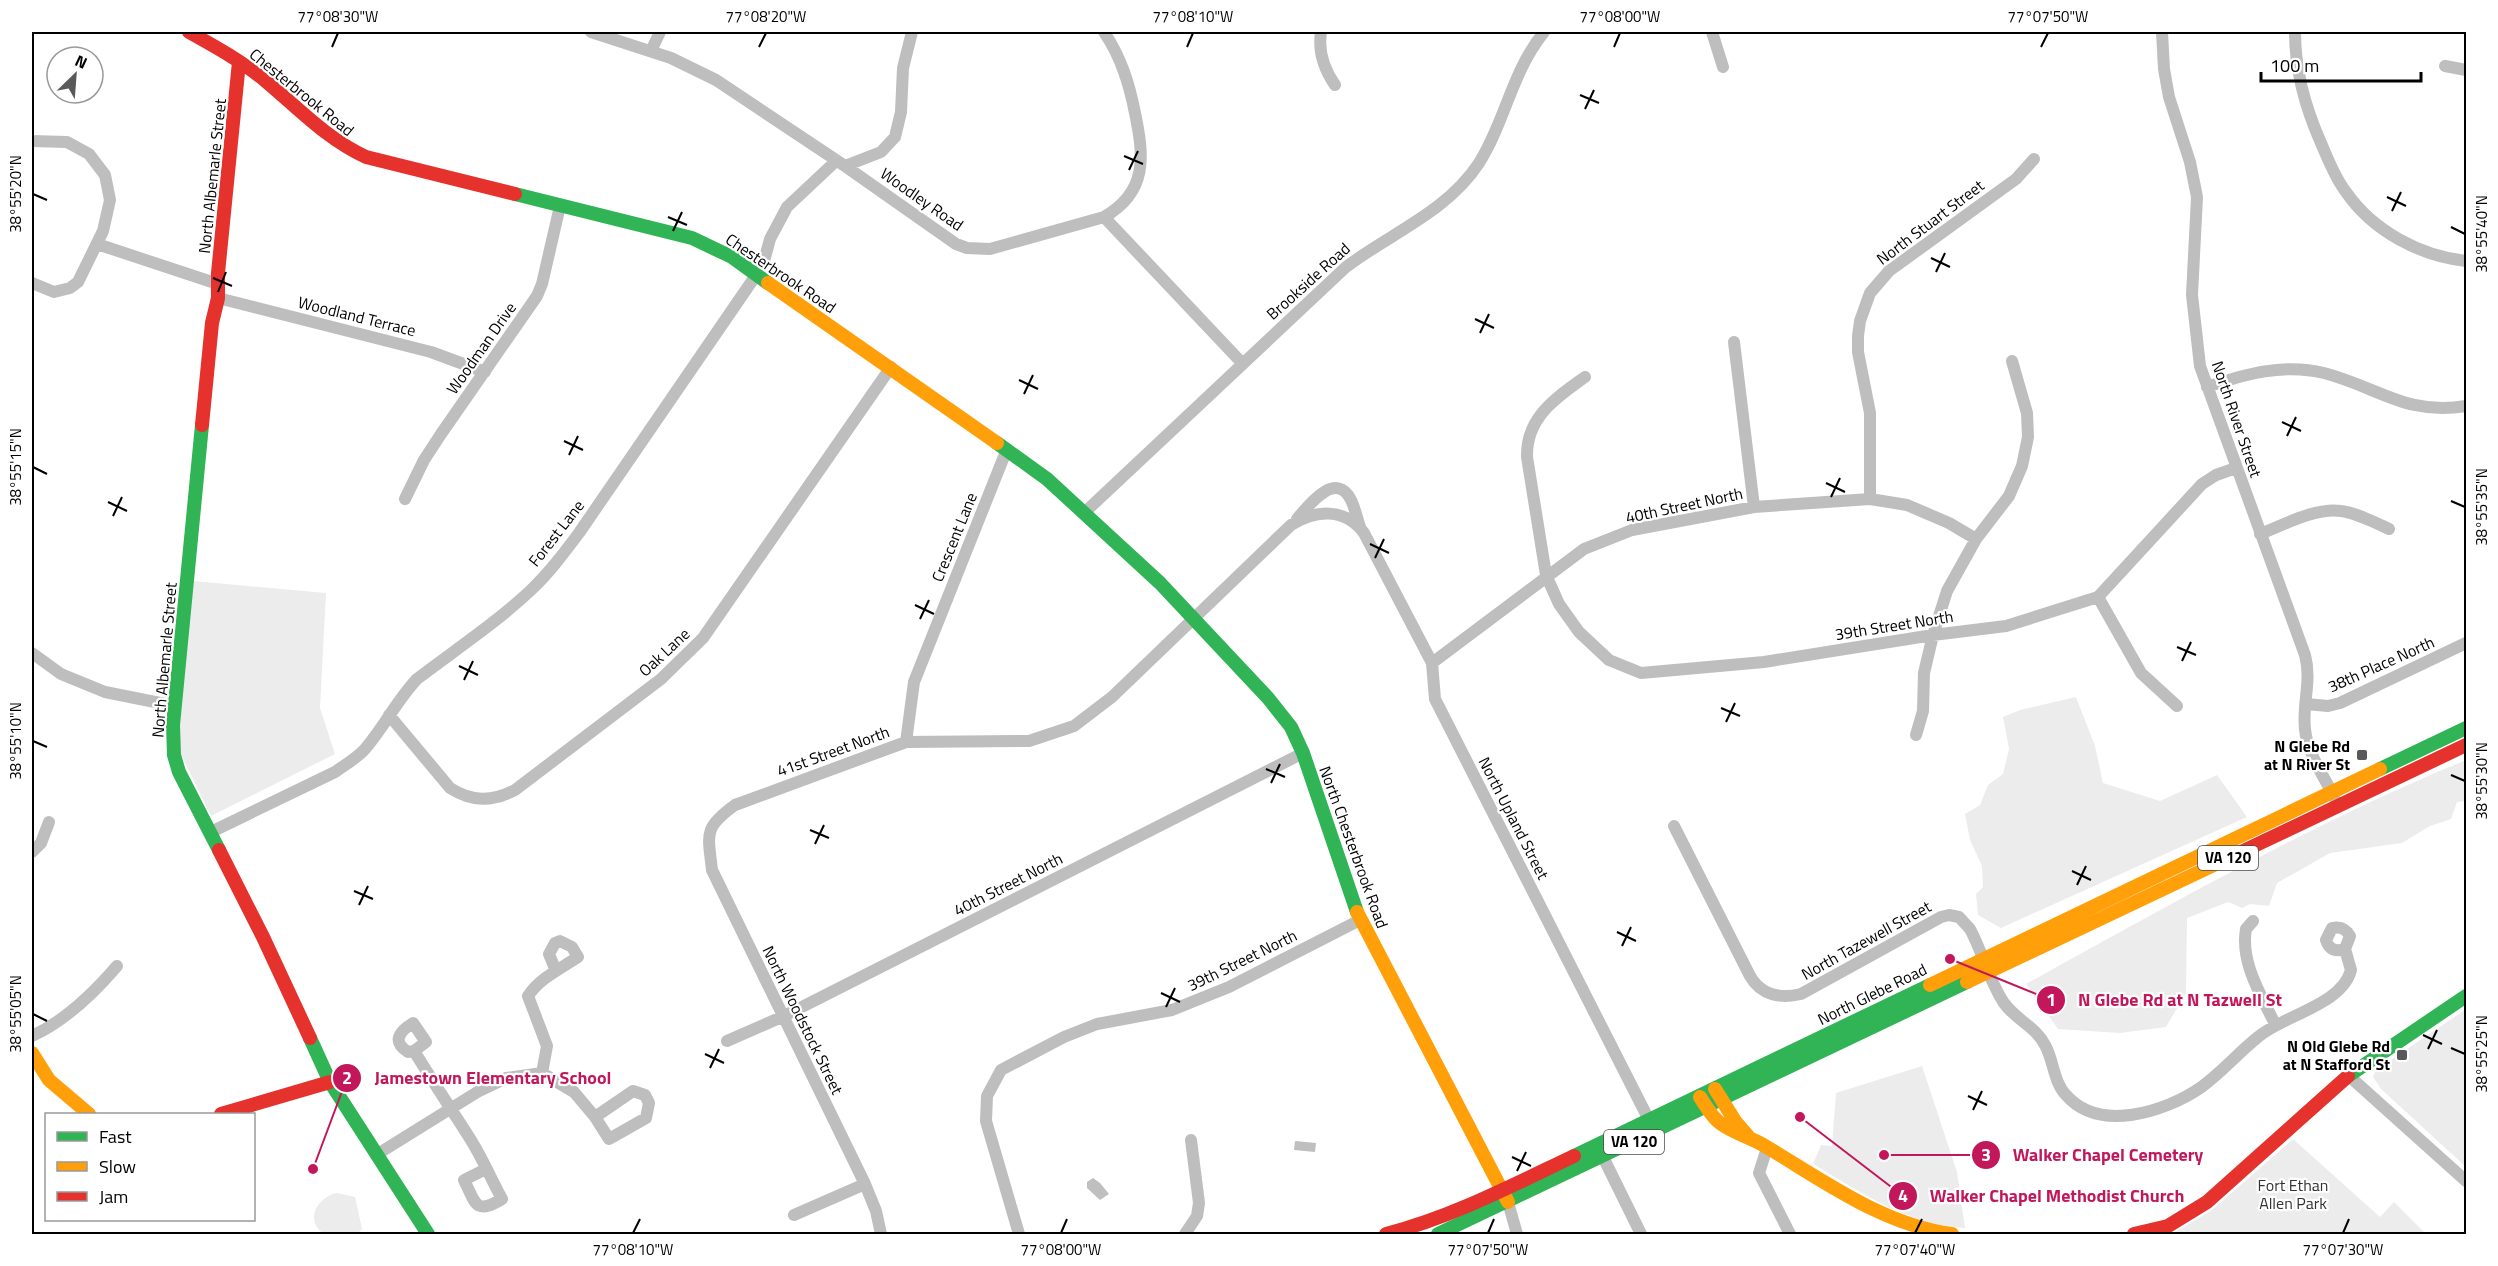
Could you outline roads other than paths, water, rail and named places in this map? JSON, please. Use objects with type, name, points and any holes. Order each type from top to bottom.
[{"type":"street","name":"Chesterbrook Road","points":[[189,32],[239,62],[265,81],[321,131],[350,151],[366,157],[692,238],[732,257],[757,273],[784,296],[891,367],[1007,449],[1085,512],[1152,576],[1194,621]]},
{"type":"street","name":"Woodley Road","points":[[591,32],[671,58],[716,80],[956,244],[967,248],[990,249],[1104,217]]},
{"type":"street","points":[[651,51],[660,32]]},
{"type":"street","name":"Forest Lane","points":[[211,832],[334,772],[353,760],[365,749],[417,679],[508,610],[533,589],[559,560],[763,264],[778,222],[787,207],[841,164],[881,152],[895,137],[901,112],[903,68],[912,32]]},
{"type":"street","points":[[1104,32],[1123,66],[1130,86],[1142,150],[1139,177],[1133,190],[1124,202],[1104,217],[1242,363]]},
{"type":"street","points":[[1321,32],[1321,54],[1324,66],[1335,85]]},
{"type":"street","name":"Brookside Road","points":[[1085,512],[1346,267],[1437,208],[1465,181],[1488,146],[1519,68],[1544,32]]},
{"type":"street","points":[[1712,32],[1723,67]]},
{"type":"street","name":"North River Street","points":[[2162,32],[2164,69],[2169,97],[2196,186],[2197,228],[2192,303],[2198,353],[2207,387],[2305,656],[2309,678],[2306,737],[2334,799]]},
{"type":"street","points":[[2295,32],[2295,57],[2302,92],[2312,123],[2345,191],[2358,208],[2384,230],[2423,251],[2466,261]]},
{"type":"street","name":"North Albemarle Street","points":[[239,62],[175,706],[172,739],[174,755],[194,803],[211,832],[263,937],[330,1082],[428,1234]]},
{"type":"street","points":[[2445,66],[2466,70]]},
{"type":"street","points":[[32,141],[67,142],[89,154],[105,175],[110,200],[109,212],[83,275],[70,288],[54,292],[32,283]]},
{"type":"street","name":"North Stuart Street","points":[[1870,500],[1870,413],[1858,336],[1864,305],[1870,293],[1889,271],[2016,179],[2034,159]]},
{"type":"street","name":"Woodman Drive","points":[[405,499],[424,460],[537,296],[542,284],[560,206]]},
{"type":"street","name":"Woodland Terrace","points":[[97,244],[218,291],[431,352],[485,372]]},
{"type":"street","points":[[1734,342],[1754,507]]},
{"type":"street","points":[[1916,735],[1923,711],[1924,673],[1947,591],[1976,539],[2009,496],[2022,466],[2028,437],[2027,413],[2012,361]]},
{"type":"street","name":"Oak Lane","points":[[389,715],[450,788],[460,794],[470,798],[492,799],[515,790],[661,679],[703,638],[891,367]]},
{"type":"street","points":[[2207,387],[2261,371],[2297,369],[2335,376],[2415,406],[2446,409],[2466,406]]},
{"type":"street","points":[[1546,575],[1527,457],[1529,438],[1536,419],[1549,403],[1585,376]]},
{"type":"street","name":"Crescent Lane","points":[[906,742],[914,682],[1007,449]]},
{"type":"street","name":"39th Street North","points":[[1546,575],[1559,604],[1579,632],[1609,660],[1641,673],[1764,663],[1933,635],[2006,626],[2098,597],[2202,484],[2216,475],[2236,468]]},
{"type":"street","name":"North Upland Street","points":[[1291,525],[1320,493],[1336,489],[1348,495],[1352,500],[1360,528],[1432,663],[1436,699],[1649,1120]]},
{"type":"street","name":"40th Street North","points":[[1432,663],[1546,575],[1584,549],[1632,530],[1754,507],[1870,500],[1906,506],[1949,523],[1976,539]]},
{"type":"street","points":[[2260,534],[2318,512],[2332,510],[2352,514],[2389,529]]},
{"type":"street","points":[[1291,525],[1304,517],[1320,513],[1341,516],[1360,528]]},
{"type":"street","name":"41st Street North","points":[[716,819],[735,805],[906,742],[1029,741],[1074,726],[1112,697],[1194,621],[1291,525]]},
{"type":"street","points":[[2098,597],[2141,673],[2177,705]]},
{"type":"street","name":"North Chesterbrook Road","points":[[1194,621],[1268,698],[1291,726],[1303,753],[1360,920],[1505,1196],[1517,1234]]},
{"type":"street","name":"38th Place North","points":[[2306,704],[2328,706],[2340,703],[2466,643]]},
{"type":"street","points":[[32,653],[61,674],[105,692],[175,706]]},
{"type":"street","name":"North Glebe Road","points":[[1718,1094],[1989,972],[2334,799],[2466,728]]},
{"type":"street","name":"North Glebe Road","points":[[1386,1234],[1505,1196],[1603,1157],[1718,1094],[1984,958],[2334,799],[2466,745]]},
{"type":"street","name":"40th Street North","points":[[727,1041],[784,1016],[1303,753]]},
{"type":"street","name":"North Woodstock Street","points":[[716,819],[708,834],[712,870],[865,1184],[876,1210],[881,1234]]},
{"type":"street","points":[[32,852],[41,843],[49,822]]},
{"type":"street","name":"North Tazewell Street","points":[[1674,826],[1753,981],[1773,995],[1787,997],[1807,991],[1866,956],[1945,916],[1959,918],[1967,925],[2007,1007],[2042,1040],[2057,1081],[2064,1092],[2079,1107],[2100,1115],[2117,1116],[2151,1110],[2184,1097],[2208,1081],[2275,1024],[2316,1005],[2343,986],[2351,970],[2345,949]]},
{"type":"street","name":"39th Street North","points":[[1019,1234],[986,1121],[987,1096],[1000,1070],[1064,1037],[1097,1024],[1172,1010],[1229,987],[1360,920]]},
{"type":"street","points":[[2253,921],[2246,929],[2247,957],[2257,986],[2275,1024]]},
{"type":"street","points":[[32,1036],[58,1022],[91,994],[117,966]]},
{"type":"street","points":[[542,1073],[547,1046],[528,996],[536,984],[556,971]]},
{"type":"street","points":[[2138,1234],[2169,1226],[2207,1202],[2349,1076],[2392,1044],[2466,996]]},
{"type":"street","points":[[414,1051],[450,1111],[470,1138],[486,1168]]},
{"type":"street","points":[[32,1053],[40,1072],[51,1085],[88,1113]]},
{"type":"street","points":[[376,1155],[480,1091],[506,1078],[542,1073],[573,1092],[595,1117],[609,1139],[646,1118],[649,1103],[645,1095],[633,1091],[595,1117]]},
{"type":"street","points":[[2349,1076],[2466,1181]]},
{"type":"street","points":[[224,1113],[330,1082]]},
{"type":"street","points":[[1718,1094],[1748,1136]]},
{"type":"street","points":[[1703,1102],[1723,1126],[1748,1136],[1867,1207],[1903,1225],[1931,1232],[1952,1234]]},
{"type":"street","name":"North Glebe Road","points":[[1438,1234],[1649,1120],[1703,1102]]},
{"type":"street","points":[[1185,1234],[1197,1216],[1199,1203],[1191,1140]]},
{"type":"street","points":[[1767,1148],[1759,1173],[1790,1234]]},
{"type":"street","points":[[1603,1157],[1641,1234]]},
{"type":"street","points":[[794,1215],[865,1184]]},
{"type":"place","name":"N Glebe Rd at N River St","points":[[2362,755]]},
{"type":"place","name":"N Glebe Rd at N Tazwell St","points":[[1950,959]]},
{"type":"place","name":"N Old Glebe Rd at N Stafford St","points":[[2402,1055]]},
{"type":"place","name":"Walker Chapel Methodist Church","points":[[1800,1117]]},
{"type":"place","name":"Walker Chapel Cemetery","points":[[1884,1155]]},
{"type":"place","name":"Jamestown Elementary School","points":[[313,1169]]},
{"type":"park label","name":"Fort Ethan Allen Park","points":[[2293,1194]]}]
